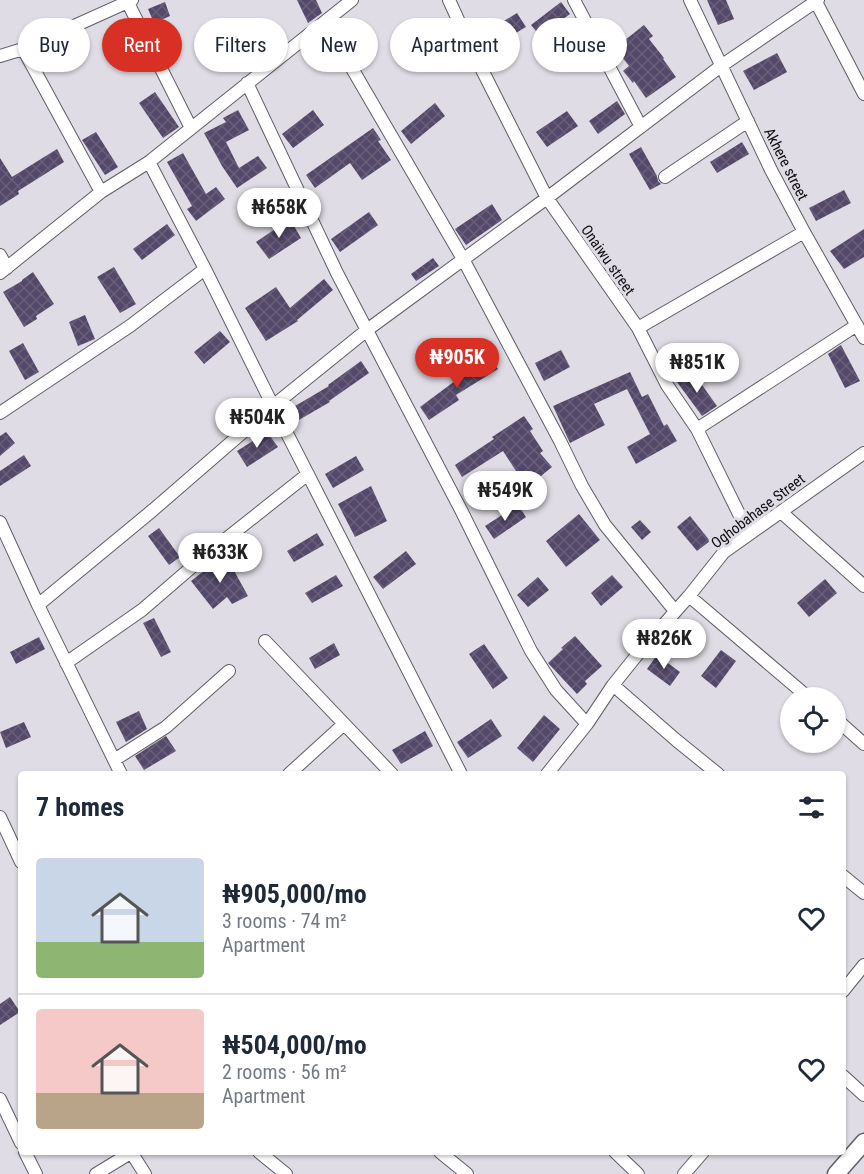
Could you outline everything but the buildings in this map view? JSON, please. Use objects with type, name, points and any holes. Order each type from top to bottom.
[{"type":"street","points":[[330,18],[352,0]]},
{"type":"street","name":"Onaiwu street","points":[[449,0],[547,198],[638,328],[667,385],[697,429],[749,534]]},
{"type":"street","points":[[574,0],[641,127]]},
{"type":"street","name":"Akhere street","points":[[690,0],[804,232],[864,338]]},
{"type":"street","points":[[38,605],[273,406],[367,330],[722,66],[816,0],[864,94]]},
{"type":"street","points":[[90,19],[130,1],[191,128]]},
{"type":"street","points":[[0,255],[3,271],[101,192],[149,162],[300,42]]},
{"type":"street","points":[[0,56],[18,51]]},
{"type":"street","points":[[36,72],[101,192]]},
{"type":"street","points":[[354,72],[463,259],[582,486],[605,525],[675,611]]},
{"type":"street","points":[[247,83],[337,273],[461,510],[531,651],[556,690],[587,724]]},
{"type":"street","points":[[665,177],[748,121]]},
{"type":"street","points":[[149,162],[459,771]]},
{"type":"street","points":[[638,328],[804,232]]},
{"type":"street","points":[[0,413],[130,326],[205,269]]},
{"type":"street","points":[[697,429],[857,325]]},
{"type":"street","name":"Oghobahase Street","points":[[549,771],[587,724],[613,685],[724,552],[864,453]]},
{"type":"street","points":[[66,663],[142,610],[207,554],[308,474]]},
{"type":"street","points":[[781,512],[864,586]]},
{"type":"street","points":[[0,522],[120,771]]},
{"type":"street","points":[[689,596],[796,687]]},
{"type":"street","points":[[265,641],[389,771]]},
{"type":"street","points":[[114,760],[166,727],[229,671]]},
{"type":"street","points":[[613,685],[714,771]]},
{"type":"street","points":[[292,771],[344,724]]},
{"type":"street","points":[[846,729],[864,744]]},
{"type":"street","points":[[0,817],[18,856]]},
{"type":"street","points":[[846,878],[864,893]]},
{"type":"street","points":[[846,986],[864,965]]},
{"type":"street","points":[[846,1079],[864,1095]]},
{"type":"street","points":[[0,1099],[5,1120],[18,1139]]},
{"type":"street","points":[[836,1174],[864,1142]]},
{"type":"street","points":[[26,1155],[36,1174]]},
{"type":"street","points":[[96,1174],[127,1155]]},
{"type":"street","points":[[134,1155],[145,1174]]},
{"type":"street","points":[[263,1155],[286,1174]]},
{"type":"street","points":[[444,1155],[467,1174]]},
{"type":"street","points":[[618,1155],[638,1174]]},
{"type":"street","points":[[684,1174],[701,1155]]}]
